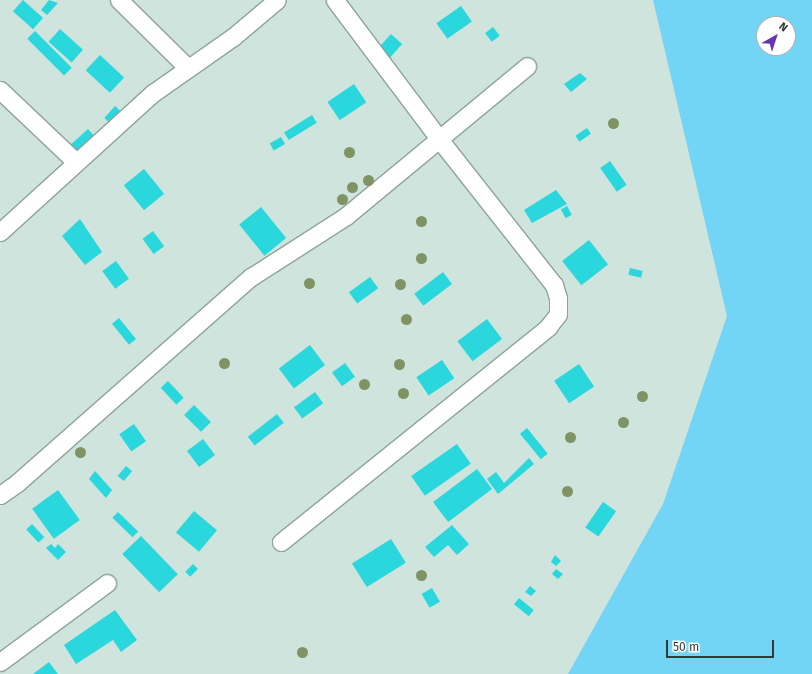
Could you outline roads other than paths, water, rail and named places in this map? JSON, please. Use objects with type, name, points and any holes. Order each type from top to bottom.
[{"type":"street","points":[[119,0],[188,68]]},
{"type":"street","points":[[0,232],[153,93],[233,37],[277,0]]},
{"type":"street","points":[[281,542],[548,327],[558,314],[558,298],[554,285],[440,140],[335,0]]},
{"type":"street","points":[[0,495],[251,277],[346,216],[440,140],[527,66]]},
{"type":"street","points":[[0,90],[76,162]]},
{"type":"street","points":[[0,662],[106,583]]},
{"type":"water","points":[[653,0],[812,0],[812,674],[568,674],[663,504],[727,316]]}]
